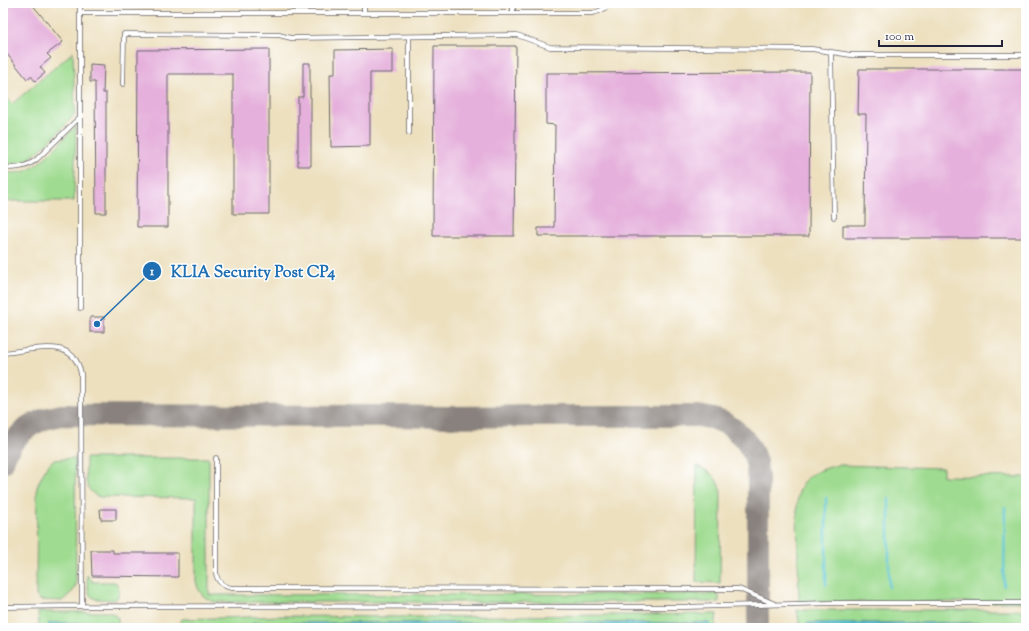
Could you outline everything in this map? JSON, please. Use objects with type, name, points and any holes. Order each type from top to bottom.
[{"type":"lane","points":[[80,3],[80,308]]},
{"type":"lane","points":[[364,3],[364,13]]},
{"type":"lane","points":[[513,3],[513,13]]},
{"type":"lane","points":[[80,13],[592,13],[600,11],[610,3]]},
{"type":"lane","points":[[123,84],[124,34],[278,35],[291,38],[517,35],[550,47],[812,49],[851,55],[1026,55]]},
{"type":"lane","points":[[409,37],[409,133]]},
{"type":"lane","points":[[831,52],[834,216]]},
{"type":"lane","points":[[3,168],[17,168],[31,164],[80,116]]},
{"type":"lane","points":[[3,353],[46,347],[56,348],[69,353],[79,367],[81,382],[82,606]]},
{"type":"lane","points":[[216,458],[216,577],[219,582],[228,588],[739,589],[777,605]]},
{"type":"lane","points":[[3,606],[684,607],[832,604],[1026,604]]},
{"type":"green space","points":[[73,52],[74,115],[51,140],[30,158],[20,163],[3,164],[3,93],[12,104]]},
{"type":"green space","points":[[76,126],[74,201],[3,201],[3,173],[22,172],[35,166],[43,160]]},
{"type":"green space","points":[[75,458],[76,585],[73,591],[62,601],[40,600],[36,596],[37,487],[48,466],[53,460]]},
{"type":"green space","points":[[86,458],[209,458],[209,595],[719,594],[719,602],[215,602],[202,594],[196,581],[196,498],[100,497],[90,491],[86,481]]},
{"type":"green space","points":[[838,465],[943,468],[943,476],[1026,477],[1026,602],[799,602],[797,508],[800,489],[803,483],[813,474],[820,470]]},
{"type":"green space","points":[[697,466],[706,470],[712,475],[721,491],[720,583],[696,582]]},
{"type":"green space","points":[[87,575],[92,582],[115,582],[119,588],[117,598],[115,600],[107,600],[95,599],[92,597],[88,590]]},
{"type":"green space","points":[[797,610],[1026,610],[1026,623],[807,623],[807,628],[800,628]]},
{"type":"green space","points":[[38,612],[108,612],[112,613],[118,618],[118,628],[39,628]]},
{"type":"green space","points":[[717,614],[715,628],[710,628],[710,623],[253,623],[253,628],[177,628],[182,619],[282,616],[410,617]]},
{"type":"water","points":[[49,623],[112,623],[113,628],[49,628]]},
{"type":"water","points":[[253,623],[710,623],[710,628],[253,628]]},
{"type":"water","points":[[807,623],[1026,623],[1026,628],[807,628]]},
{"type":"building","points":[[3,3],[31,3],[63,42],[47,54],[51,58],[40,67],[45,73],[35,81],[31,76],[27,79],[3,49]]},
{"type":"building","points":[[434,46],[516,46],[514,236],[433,236]]},
{"type":"building","points":[[269,49],[269,214],[233,214],[233,74],[168,74],[168,227],[137,227],[138,50]]},
{"type":"building","points":[[393,49],[393,73],[370,73],[370,146],[331,147],[330,74],[335,74],[335,50]]},
{"type":"building","points":[[303,63],[310,63],[311,166],[298,166],[298,97],[303,97]]},
{"type":"building","points":[[90,64],[104,65],[103,93],[106,93],[106,213],[96,213],[95,82],[90,82]]},
{"type":"building","points":[[859,69],[1026,69],[1026,238],[843,238],[843,225],[865,225],[866,114],[858,114]]},
{"type":"building","points":[[810,72],[809,236],[538,236],[538,228],[554,228],[555,125],[546,124],[546,73]]},
{"type":"building","points":[[90,317],[104,317],[104,332],[90,332]]},
{"type":"building","points":[[100,509],[116,509],[116,520],[101,520]]},
{"type":"building","points":[[91,550],[113,550],[113,553],[178,553],[178,577],[92,576]]},
{"type":"waterway","points":[[826,498],[826,585]]},
{"type":"waterway","points":[[889,499],[889,587]]},
{"type":"waterway","points":[[1004,586],[1005,507]]},
{"type":"taxiway","points":[[3,462],[8,449],[22,432],[40,421],[61,415],[448,417],[698,416],[714,419],[728,425],[741,435],[754,455],[756,462],[758,478],[758,628]]},
{"type":"place","name":"KLIA Security Post CP4","points":[[97,324]]}]
